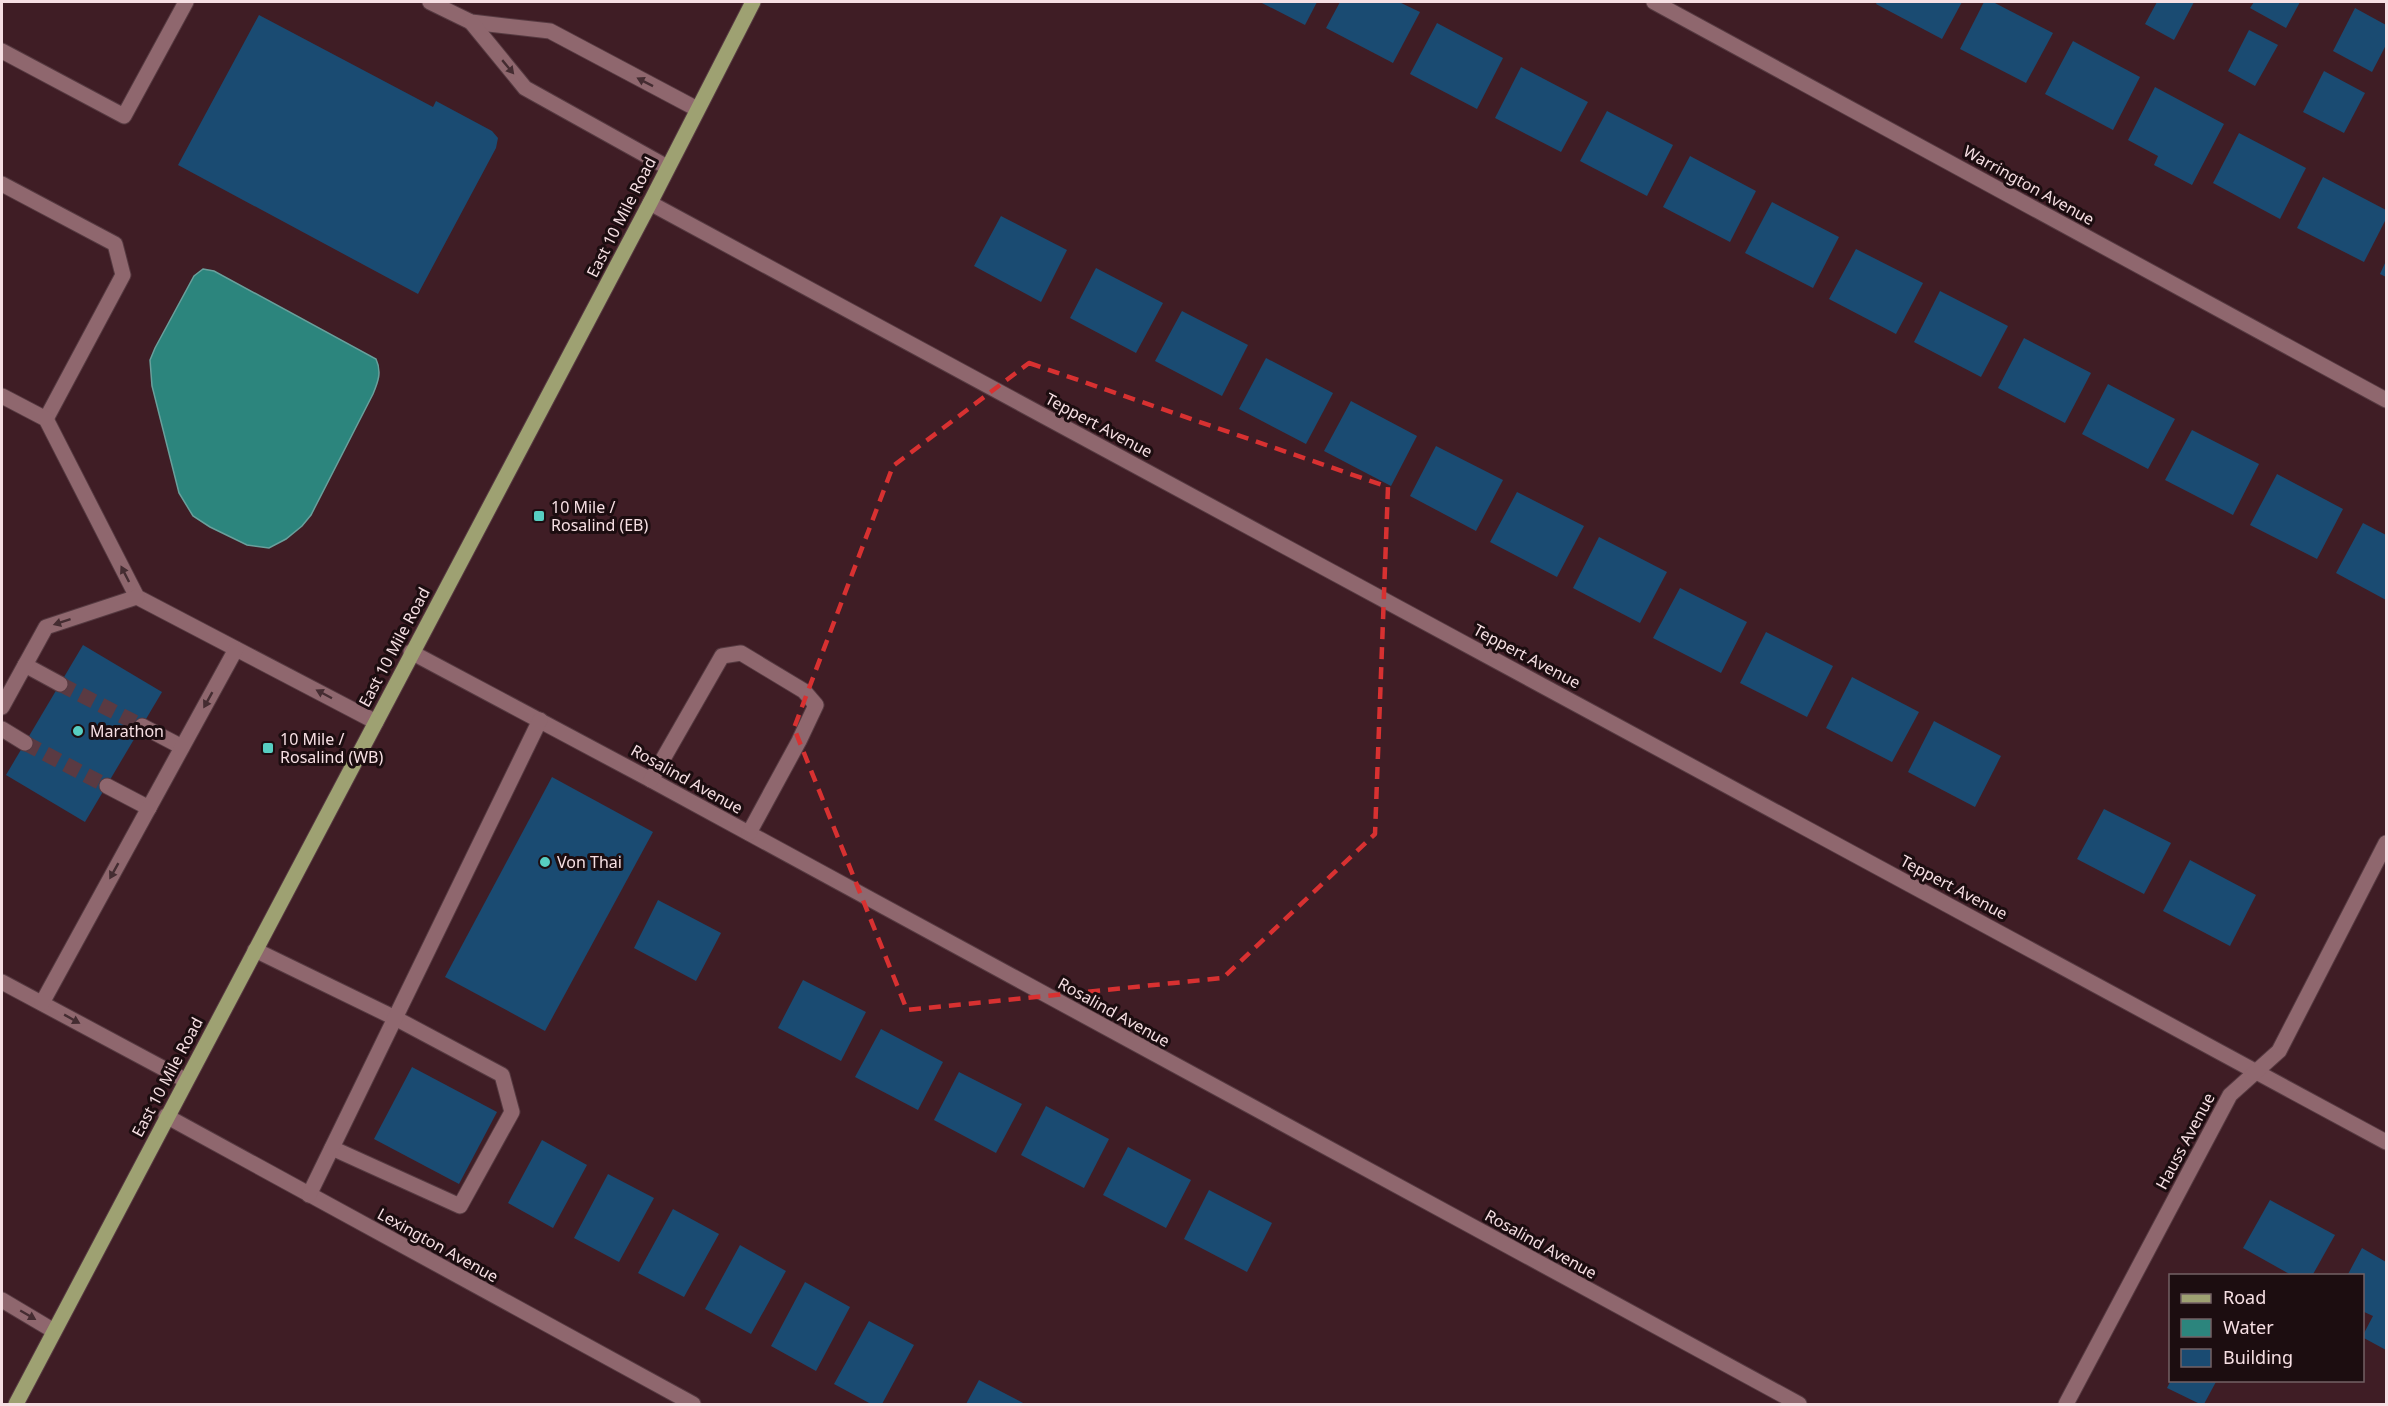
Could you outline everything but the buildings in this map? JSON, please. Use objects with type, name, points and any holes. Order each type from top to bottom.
[{"type":"main road","name":"East 10 Mile Road","points":[[16,1404],[185,1080],[650,203],[753,2]]},
{"type":"street","points":[[2,51],[124,116],[186,2]]},
{"type":"street","points":[[430,2],[471,22],[550,31],[697,109]]},
{"type":"street","name":"Warrington Avenue","points":[[1654,2],[2386,400]]},
{"type":"street","points":[[471,22],[525,88],[667,167]]},
{"type":"street","points":[[2,184],[115,244],[123,275],[46,419]]},
{"type":"street","name":"Teppert Avenue","points":[[650,203],[2386,1142]]},
{"type":"street","points":[[2,396],[46,419],[137,597],[281,670],[376,722]]},
{"type":"street","points":[[2,707],[46,627],[137,597]]},
{"type":"street","points":[[42,1003],[236,649]]},
{"type":"street","name":"Rosalind Avenue","points":[[411,652],[749,833],[1799,1404]]},
{"type":"street","points":[[651,780],[722,657],[741,653],[804,691],[816,705],[749,833]]},
{"type":"street","points":[[25,665],[60,684]]},
{"type":"street","points":[[309,1195],[540,720]]},
{"type":"street","points":[[142,726],[182,747]]},
{"type":"street","points":[[2,729],[25,742]]},
{"type":"street","points":[[107,786],[149,808]]},
{"type":"street","name":"Hauss Avenue","points":[[2066,1404],[2230,1095],[2279,1051],[2386,843]]},
{"type":"street","points":[[255,950],[395,1018],[502,1075],[512,1112],[460,1206],[332,1148]]},
{"type":"street","points":[[2,982],[185,1080]]},
{"type":"street","name":"Lexington Avenue","points":[[166,1116],[693,1404]]},
{"type":"street","points":[[2,1300],[54,1331]]},
{"type":"highlighted area","points":[[1029,363],[1388,487],[1375,834],[1223,978],[907,1010],[794,728],[893,466]]},
{"type":"water","points":[[203,269],[214,271],[376,359],[379,368],[379,377],[373,394],[311,515],[286,539],[269,548],[247,545],[193,516],[179,493],[152,386],[150,360],[155,348],[194,276]]},
{"type":"tunnel","points":[[60,684],[142,726]]},
{"type":"tunnel","points":[[25,743],[107,786]]},
{"type":"place","name":"10 Mile / Rosalind (EB)","points":[[539,516]]},
{"type":"place","name":"Marathon","points":[[78,731]]},
{"type":"place","name":"10 Mile / Rosalind (WB)","points":[[268,748]]},
{"type":"place","name":"Von Thai","points":[[545,862]]}]
